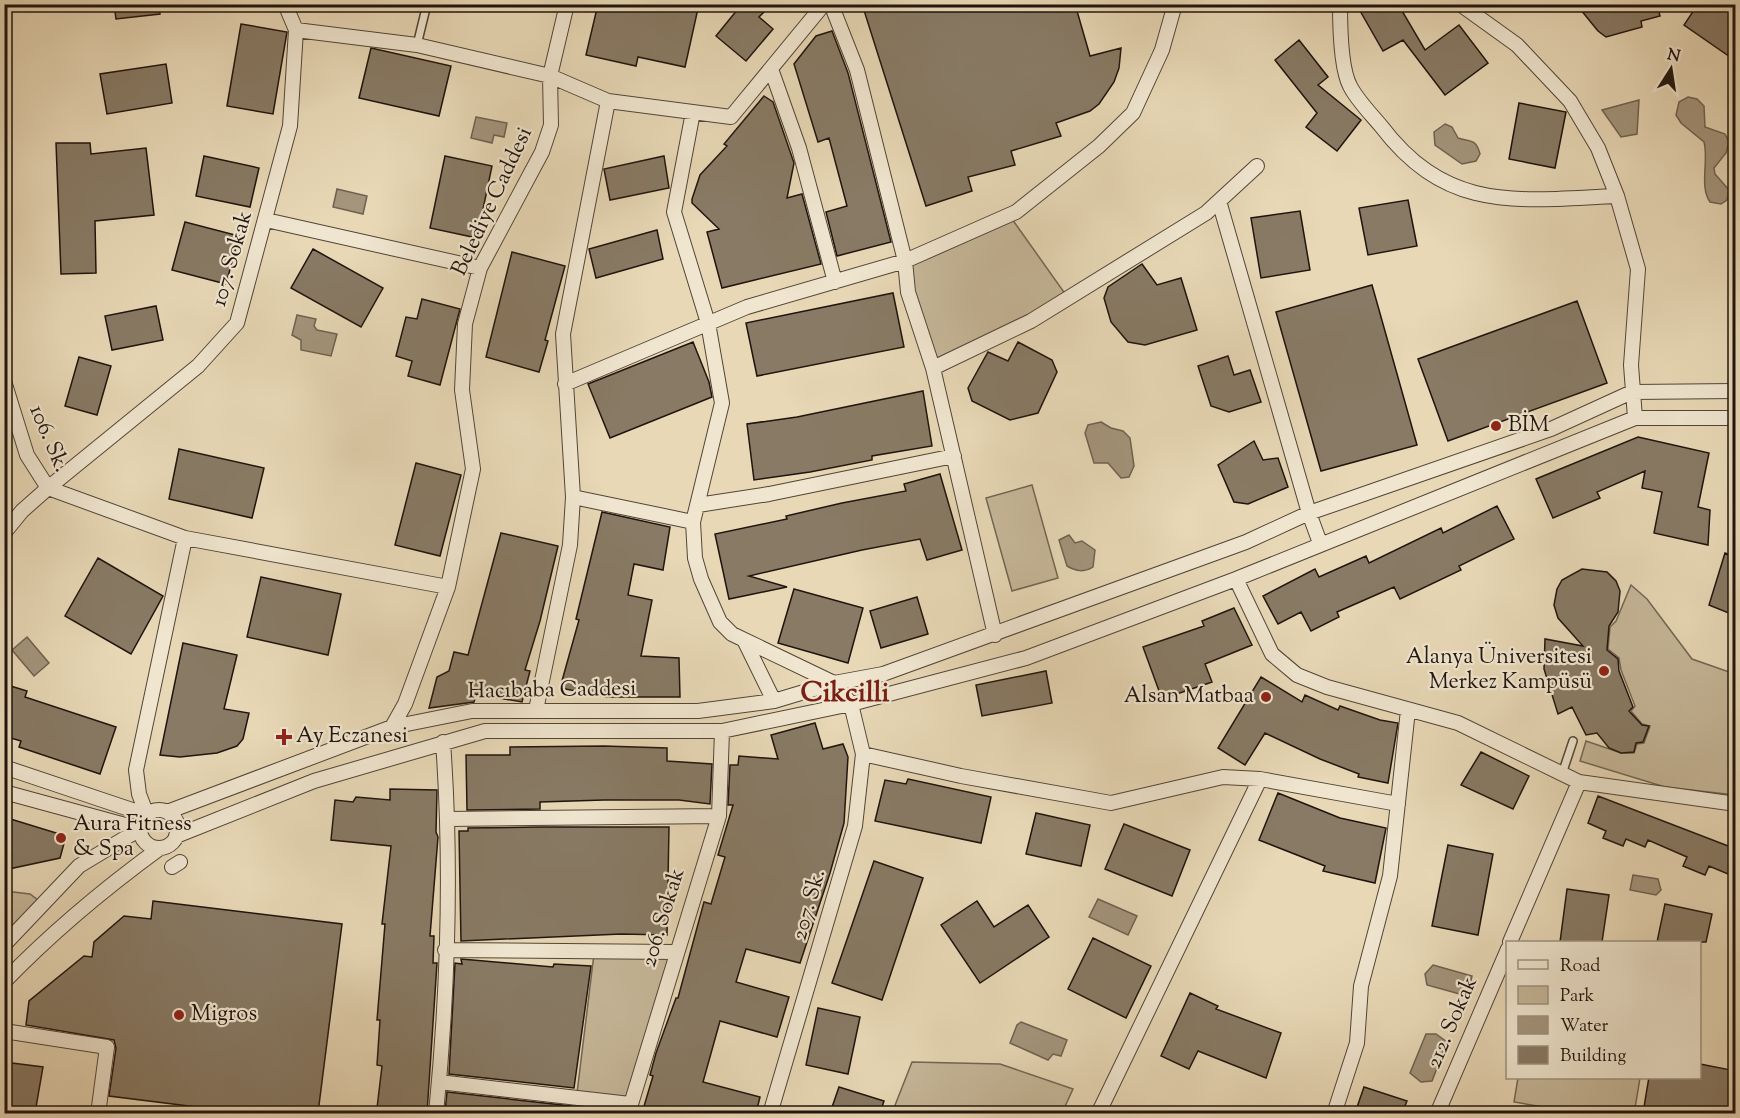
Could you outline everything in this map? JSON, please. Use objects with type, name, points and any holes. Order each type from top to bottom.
[{"type":"street","name":"107. Sokak","points":[[48,488],[198,366],[237,322],[290,126],[296,30],[285,4]]},
{"type":"street","name":"Belediye Caddesi","points":[[392,727],[405,704],[448,587],[473,469],[462,390],[465,324],[480,268],[542,152],[551,125],[550,76],[567,4]]},
{"type":"street","points":[[296,30],[417,45],[550,76],[608,101],[731,117],[824,4]]},
{"type":"street","points":[[831,4],[857,70],[905,261],[908,292],[933,368],[995,634]]},
{"type":"street","points":[[565,384],[708,322],[747,308],[905,261],[1016,212],[1099,146],[1133,113],[1162,50],[1175,4]]},
{"type":"street","points":[[1340,4],[1340,32],[1350,86],[1401,153],[1431,176],[1467,192],[1507,200],[1617,196]]},
{"type":"street","points":[[1460,4],[1517,45],[1570,101],[1598,148],[1617,196],[1638,269],[1630,365],[1635,418]]},
{"type":"street","points":[[771,69],[799,148],[835,282]]},
{"type":"street","points":[[536,710],[567,567],[573,497],[563,334],[608,101]]},
{"type":"street","points":[[693,112],[674,212],[708,322],[722,403],[693,522],[695,558],[701,579],[720,622],[745,642],[834,683],[851,705]]},
{"type":"street","points":[[933,368],[1031,321],[1206,213],[1257,166]]},
{"type":"street","points":[[1219,201],[1309,513],[1320,543]]},
{"type":"street","points":[[266,220],[480,268]]},
{"type":"street","name":"106. Sk.","points":[[4,381],[8,408],[27,454],[48,488],[22,511],[4,532]]},
{"type":"street","points":[[1632,392],[1736,392]]},
{"type":"street","name":"Hacıbaba Caddesi","points":[[166,812],[392,727],[472,711],[698,711],[774,701],[834,683],[884,674],[1246,542],[1309,513],[1551,429],[1632,392]]},
{"type":"street","points":[[4,982],[34,950],[92,899],[160,848],[171,843],[176,836],[314,781],[485,731],[722,731],[851,705],[1026,658],[1236,579],[1320,543],[1635,418],[1736,418]]},
{"type":"street","points":[[698,505],[770,494],[954,456]]},
{"type":"street","points":[[48,488],[185,538],[448,587]]},
{"type":"street","points":[[573,497],[693,522]]},
{"type":"street","points":[[147,815],[138,794],[136,770],[185,538]]},
{"type":"street","points":[[1236,579],[1272,654],[1283,666],[1297,675],[1327,687],[1458,723],[1580,782],[1736,804]]},
{"type":"street","points":[[745,642],[774,701]]},
{"type":"street","name":"207. Sk.","points":[[770,1113],[855,825],[863,754],[851,705]]},
{"type":"street","points":[[1334,1113],[1357,1042],[1361,986],[1390,876],[1408,710]]},
{"type":"street","name":"206. Sokak","points":[[629,1109],[675,952],[719,816],[722,731]]},
{"type":"street","points":[[436,1113],[445,950],[448,819],[443,742]]},
{"type":"street","points":[[863,754],[961,776],[1111,803],[1223,777],[1260,779],[1398,804]]},
{"type":"street","points":[[4,767],[147,815]]},
{"type":"street","points":[[1098,1113],[1260,779]]},
{"type":"street","points":[[1510,941],[1580,782]]},
{"type":"street","points":[[4,792],[140,829],[148,844],[160,848]]},
{"type":"street","points":[[4,945],[79,866],[140,829],[147,815],[154,811],[166,812],[176,820],[176,836]]},
{"type":"street","points":[[448,819],[719,816]]},
{"type":"street","points":[[445,950],[675,952]]},
{"type":"street","name":"212. Sokak","points":[[1437,1113],[1506,954]]},
{"type":"street","points":[[4,1031],[107,1047],[98,1113]]},
{"type":"street","points":[[439,1082],[629,1109]]},
{"type":"lane","points":[[417,45],[427,4]]},
{"type":"lane","points":[[1562,774],[1573,741]]},
{"type":"green space","points":[[1012,219],[1066,295],[1030,317],[936,361],[912,292],[911,264]]},
{"type":"green space","points":[[1032,485],[1058,578],[1012,591],[986,498]]},
{"type":"green space","points":[[1631,585],[1647,599],[1692,659],[1735,674],[1735,795],[1665,787],[1580,761],[1586,741],[1621,753],[1634,753],[1637,744],[1644,743],[1650,726],[1642,724],[1631,711],[1635,706],[1621,670],[1619,658],[1608,649],[1610,627],[1616,621]]},
{"type":"green space","points":[[5,891],[30,894],[38,900],[5,934]]},
{"type":"green space","points":[[594,954],[671,955],[628,1099],[577,1093]]},
{"type":"green space","points":[[912,1062],[1000,1064],[1073,1089],[1062,1113],[892,1113]]},
{"type":"green space","points":[[1518,1079],[1640,1079],[1634,1114],[1579,1113],[1514,1102]]},
{"type":"water","points":[[1688,97],[1697,99],[1704,106],[1705,127],[1725,134],[1729,142],[1726,153],[1714,168],[1715,174],[1729,190],[1727,200],[1721,204],[1710,202],[1705,189],[1704,142],[1681,123],[1676,115],[1679,102]]},
{"type":"water","points":[[1639,100],[1637,134],[1621,137],[1602,110]]},
{"type":"water","points":[[476,117],[507,123],[504,137],[494,135],[492,143],[471,138]]},
{"type":"water","points":[[1445,124],[1452,127],[1458,138],[1477,145],[1480,154],[1476,161],[1462,164],[1435,145],[1434,132]]},
{"type":"water","points":[[337,189],[367,196],[363,214],[333,207]]},
{"type":"water","points":[[297,315],[316,319],[314,326],[317,330],[337,334],[331,356],[301,350],[301,340],[292,335]]},
{"type":"water","points":[[1101,422],[1123,431],[1130,438],[1134,466],[1129,477],[1121,478],[1108,463],[1094,463],[1085,433],[1088,425]]},
{"type":"water","points":[[1069,535],[1075,543],[1082,541],[1095,550],[1093,567],[1080,571],[1067,566],[1059,540]]},
{"type":"water","points":[[27,637],[49,663],[34,676],[12,650]]},
{"type":"water","points":[[1633,875],[1658,879],[1661,890],[1656,895],[1630,890]]},
{"type":"water","points":[[1098,899],[1137,916],[1128,935],[1089,917]]},
{"type":"water","points":[[1433,965],[1472,976],[1467,996],[1427,985],[1425,974]]},
{"type":"water","points":[[1021,1022],[1067,1040],[1061,1056],[1053,1054],[1048,1060],[1010,1043],[1017,1025]]},
{"type":"water","points":[[1426,1034],[1436,1034],[1447,1042],[1432,1081],[1421,1082],[1410,1073]]},
{"type":"building","points":[[114,4],[159,4],[160,14],[116,19]]},
{"type":"building","points":[[598,4],[699,4],[685,67],[638,57],[636,66],[586,55]]},
{"type":"building","points":[[742,4],[772,4],[759,17],[773,29],[746,61],[716,36]]},
{"type":"building","points":[[862,4],[1075,4],[1090,56],[1121,48],[1119,68],[1114,82],[1099,104],[1090,111],[1056,123],[1061,136],[1011,151],[1015,165],[968,177],[972,191],[926,206]]},
{"type":"building","points":[[1366,4],[1398,4],[1425,50],[1459,25],[1488,63],[1445,95],[1403,40],[1383,51],[1359,9]]},
{"type":"building","points":[[1576,4],[1657,4],[1660,16],[1641,21],[1642,27],[1606,37],[1598,31]]},
{"type":"building","points":[[1698,4],[1736,4],[1736,61],[1684,25]]},
{"type":"building","points":[[241,24],[287,32],[273,114],[227,106]]},
{"type":"building","points":[[832,31],[848,73],[891,242],[837,256],[826,212],[847,206],[829,138],[818,142],[794,64],[816,36]]},
{"type":"building","points":[[1299,40],[1328,77],[1318,85],[1361,120],[1337,151],[1306,127],[1317,113],[1275,60]]},
{"type":"building","points":[[371,48],[451,66],[439,116],[359,98]]},
{"type":"building","points":[[166,64],[172,103],[107,114],[100,74]]},
{"type":"building","points":[[764,96],[773,102],[794,163],[787,198],[802,194],[821,264],[722,288],[707,232],[719,229],[692,203],[692,199],[700,175],[727,146],[724,144]]},
{"type":"building","points":[[1519,103],[1566,112],[1555,168],[1509,159]]},
{"type":"building","points":[[56,143],[90,143],[91,154],[146,148],[154,215],[95,221],[96,273],[61,274]]},
{"type":"building","points":[[204,156],[259,168],[250,207],[196,196]]},
{"type":"building","points":[[445,156],[492,166],[477,238],[430,228]]},
{"type":"building","points":[[664,156],[669,188],[610,200],[604,169]]},
{"type":"building","points":[[1408,200],[1417,246],[1368,255],[1359,208]]},
{"type":"building","points":[[1300,211],[1310,270],[1261,278],[1251,218]]},
{"type":"building","points":[[185,222],[239,236],[226,284],[172,270]]},
{"type":"building","points":[[657,230],[663,259],[596,278],[589,249]]},
{"type":"building","points":[[313,249],[383,288],[361,327],[291,288]]},
{"type":"building","points":[[512,252],[565,266],[539,372],[486,357]]},
{"type":"building","points":[[1142,264],[1157,285],[1181,278],[1197,330],[1145,345],[1128,342],[1111,322],[1104,298],[1108,287]]},
{"type":"building","points":[[1372,285],[1417,445],[1321,471],[1276,312]]},
{"type":"building","points":[[893,293],[904,347],[757,376],[746,323]]},
{"type":"building","points":[[422,299],[460,309],[440,385],[408,376],[412,361],[396,356],[406,317],[417,319]]},
{"type":"building","points":[[1577,301],[1607,383],[1448,441],[1418,359]]},
{"type":"building","points":[[156,306],[163,340],[112,350],[105,316]]},
{"type":"building","points":[[693,342],[709,382],[712,397],[610,438],[588,384]]},
{"type":"building","points":[[1018,342],[1052,360],[1057,372],[1038,413],[1010,420],[972,401],[968,388],[988,352],[1008,361]]},
{"type":"building","points":[[1228,356],[1234,375],[1250,370],[1261,402],[1229,412],[1211,406],[1198,366]]},
{"type":"building","points":[[79,357],[111,366],[97,415],[65,406]]},
{"type":"building","points":[[923,391],[932,446],[872,456],[872,460],[810,472],[754,480],[747,424],[797,417]]},
{"type":"building","points":[[1638,437],[1709,453],[1698,507],[1710,510],[1708,545],[1654,533],[1662,492],[1642,488],[1645,471],[1597,492],[1600,498],[1553,518],[1536,479]]},
{"type":"building","points":[[1254,441],[1263,460],[1278,458],[1288,487],[1248,504],[1234,502],[1218,465]]},
{"type":"building","points":[[179,449],[264,468],[252,518],[169,499]]},
{"type":"building","points":[[416,463],[461,475],[440,556],[395,545]]},
{"type":"building","points":[[940,474],[962,550],[927,560],[920,539],[862,550],[749,576],[787,587],[729,599],[715,534],[787,519],[786,516],[842,503],[906,491],[904,484]]},
{"type":"building","points":[[1497,506],[1514,539],[1459,566],[1461,570],[1400,599],[1394,587],[1337,612],[1339,617],[1311,631],[1301,612],[1278,624],[1263,596],[1315,569],[1319,577],[1366,556],[1369,563],[1441,528],[1443,533]]},
{"type":"building","points":[[602,512],[670,527],[663,570],[634,564],[628,595],[652,600],[641,656],[679,658],[680,697],[607,697],[560,688],[579,620],[576,619]]},
{"type":"building","points":[[501,533],[558,546],[540,621],[525,670],[530,671],[522,702],[476,694],[474,702],[429,708],[437,677],[449,671],[454,652],[468,655]]},
{"type":"building","points":[[1725,553],[1736,557],[1736,616],[1709,605]]},
{"type":"building","points":[[98,558],[163,596],[131,654],[65,616]]},
{"type":"building","points":[[1582,569],[1607,572],[1616,581],[1620,591],[1618,612],[1609,626],[1607,650],[1618,659],[1619,671],[1633,707],[1629,711],[1642,725],[1649,726],[1643,742],[1636,743],[1634,752],[1621,753],[1609,748],[1597,733],[1586,735],[1572,707],[1558,714],[1544,669],[1545,639],[1583,646],[1558,618],[1554,605],[1557,589],[1562,580]]},
{"type":"building","points":[[261,577],[341,594],[328,655],[247,637]]},
{"type":"building","points":[[794,589],[863,608],[848,663],[778,643]]},
{"type":"building","points":[[917,597],[928,634],[881,648],[870,611]]},
{"type":"building","points":[[1234,608],[1252,645],[1205,664],[1212,682],[1162,699],[1143,647],[1204,626],[1202,621]]},
{"type":"building","points":[[183,643],[237,655],[224,709],[249,713],[243,739],[237,746],[217,753],[180,757],[160,755]]},
{"type":"building","points":[[1046,671],[1052,703],[982,716],[976,685]]},
{"type":"building","points":[[1261,677],[1302,702],[1305,695],[1338,710],[1340,706],[1380,720],[1398,723],[1388,783],[1358,777],[1359,774],[1320,759],[1265,733],[1245,765],[1218,748]]},
{"type":"building","points":[[4,684],[27,691],[25,697],[116,727],[100,774],[19,747],[21,741],[4,736]]},
{"type":"building","points":[[815,723],[823,749],[843,744],[848,757],[844,823],[830,873],[800,963],[746,949],[736,982],[789,997],[777,1037],[720,1021],[703,1082],[760,1097],[756,1113],[642,1113],[653,1076],[650,1075],[656,1053],[676,998],[678,998],[704,902],[711,904],[725,857],[718,855],[733,805],[728,805],[730,765],[738,765],[739,756],[778,759],[771,735]]},
{"type":"building","points":[[510,747],[667,748],[667,761],[712,764],[710,804],[679,800],[604,800],[540,802],[540,809],[467,810],[466,755],[510,755]]},
{"type":"building","points":[[1481,752],[1529,776],[1513,809],[1461,785]]},
{"type":"building","points":[[908,779],[991,797],[981,843],[875,821],[885,780],[906,784]]},
{"type":"building","points":[[390,789],[437,790],[436,832],[438,837],[430,936],[434,936],[433,963],[437,963],[427,1113],[377,1108],[382,1066],[377,1065],[380,1020],[377,1020],[385,924],[382,924],[391,846],[331,840],[335,800],[353,802],[356,797],[390,800]]},
{"type":"building","points":[[1278,793],[1340,818],[1386,828],[1375,883],[1323,871],[1325,866],[1259,840]]},
{"type":"building","points":[[1598,796],[1736,849],[1728,874],[1709,866],[1705,875],[1683,866],[1687,857],[1648,840],[1645,847],[1626,839],[1623,846],[1603,838],[1606,831],[1588,823]]},
{"type":"building","points":[[1036,813],[1090,825],[1081,866],[1026,854]]},
{"type":"building","points":[[4,817],[66,836],[60,858],[4,870]]},
{"type":"building","points":[[1124,824],[1190,850],[1172,896],[1105,869]]},
{"type":"building","points":[[669,827],[667,935],[621,934],[461,941],[459,831],[468,831],[468,828]]},
{"type":"building","points":[[1448,845],[1493,854],[1478,935],[1432,926]]},
{"type":"building","points":[[874,861],[923,878],[882,1000],[832,983]]},
{"type":"building","points":[[1567,889],[1609,895],[1602,941],[1560,941]]},
{"type":"building","name":"Migros","points":[[153,901],[342,924],[318,1113],[245,1113],[109,1096],[116,1048],[114,1040],[26,1025],[29,1001],[84,956],[92,957],[94,942],[124,916],[151,919]]},
{"type":"building","points":[[977,901],[994,927],[1028,905],[1049,937],[980,983],[941,925]]},
{"type":"building","points":[[1665,904],[1712,914],[1706,942],[1657,941]]},
{"type":"building","points":[[1093,938],[1151,966],[1126,1018],[1068,989]]},
{"type":"building","points":[[461,959],[553,967],[554,964],[591,966],[574,1088],[449,1074],[455,963],[462,964]]},
{"type":"building","points":[[1190,993],[1218,1006],[1216,1009],[1281,1033],[1266,1078],[1198,1051],[1189,1069],[1161,1056]]},
{"type":"building","points":[[818,1008],[860,1017],[848,1074],[806,1065]]},
{"type":"building","points":[[4,1062],[43,1067],[35,1113],[4,1113]]},
{"type":"building","points":[[1701,1064],[1736,1071],[1736,1113],[1643,1113],[1649,1079],[1701,1079]]},
{"type":"building","points":[[839,1087],[884,1101],[880,1113],[830,1113]]},
{"type":"building","points":[[1364,1087],[1407,1101],[1402,1113],[1355,1113]]},
{"type":"building","points":[[447,1092],[571,1106],[570,1113],[445,1113]]},
{"type":"place","name":"BİM","points":[[1496,426]]},
{"type":"place","name":"Alanya Üniversitesi Merkez Kampüsü","points":[[1604,671]]},
{"type":"place","name":"Alsan Matbaa","points":[[1266,697]]},
{"type":"place","name":"Ay Eczanesi","points":[[284,737]]},
{"type":"place","name":"Aura Fitness & Spa","points":[[61,838]]},
{"type":"place","name":"Migros","points":[[179,1015]]},
{"type":"district","name":"Cikcilli","points":[[845,694]]}]
